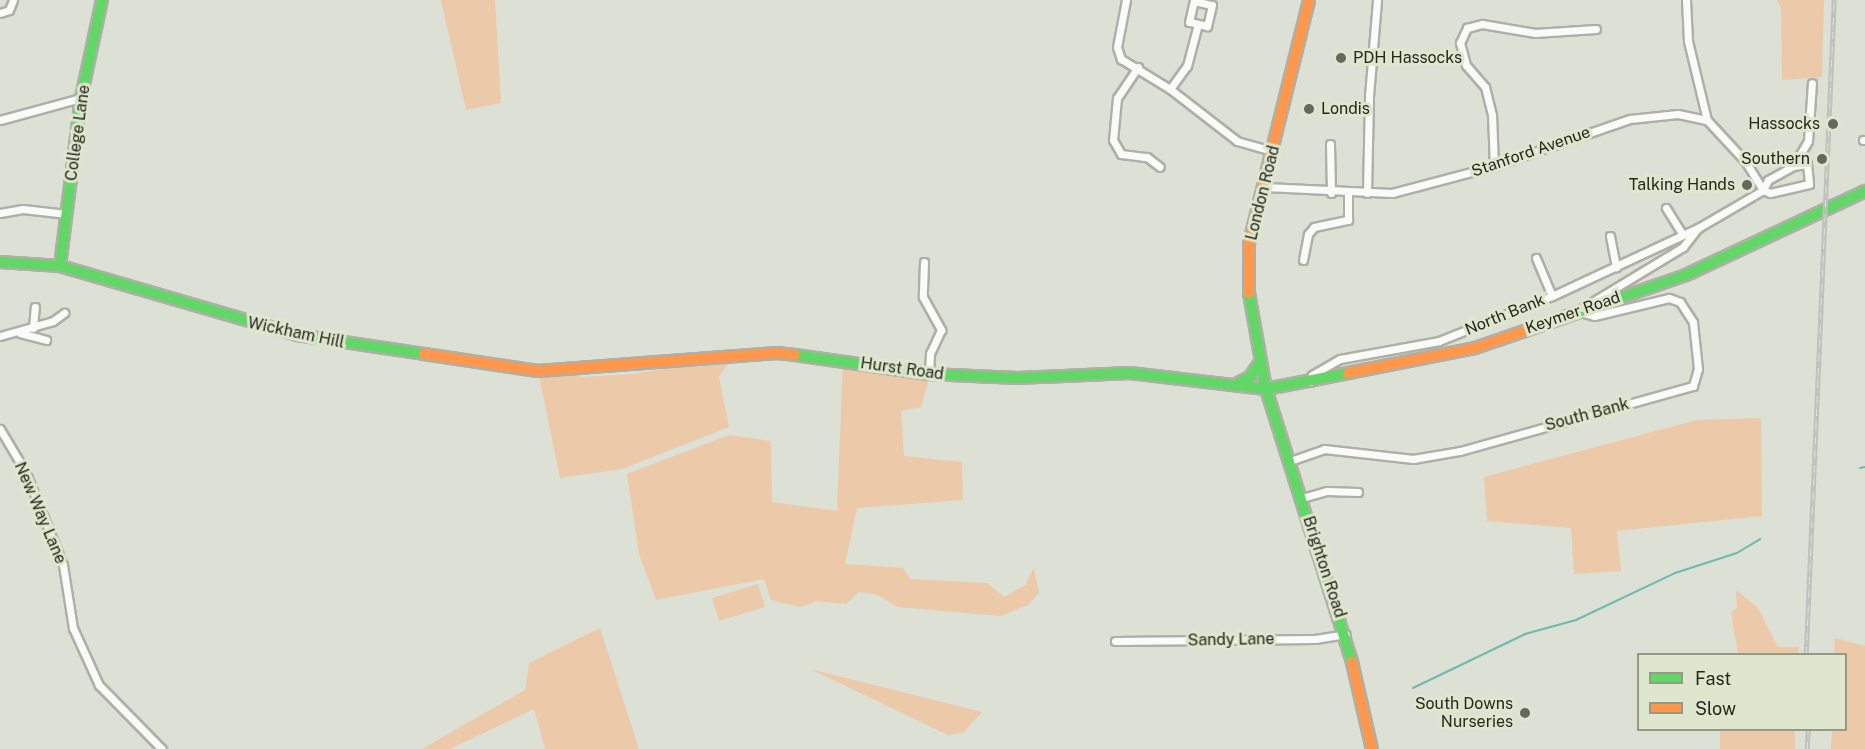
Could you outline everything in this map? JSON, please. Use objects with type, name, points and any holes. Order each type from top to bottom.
[{"type":"main road","name":"College Lane","points":[[60,266],[81,98],[102,0]]},
{"type":"main road","name":"London Road","points":[[1266,389],[1249,303],[1249,243],[1274,151],[1309,0]]},
{"type":"main road","name":"Keymer Road","points":[[1266,389],[1310,383],[1475,348],[1686,275],[1865,191]]},
{"type":"main road","name":"Wickham Hill","points":[[0,262],[60,266],[297,335],[538,371]]},
{"type":"main road","name":"Hurst Road","points":[[538,371],[777,354],[929,374],[1018,378],[1130,373],[1266,389]]},
{"type":"main road","points":[[1235,385],[1251,377],[1260,362]]},
{"type":"main road","name":"Brighton Road","points":[[1266,389],[1346,634],[1372,749]]},
{"type":"street","points":[[0,13],[9,10],[13,0]]},
{"type":"street","points":[[1126,0],[1118,54],[1170,89],[1237,141],[1274,151]]},
{"type":"street","points":[[1367,194],[1369,96],[1377,0]]},
{"type":"street","points":[[1577,311],[1683,247],[1698,228],[1763,190],[1767,180],[1793,166],[1807,164],[1809,184],[1770,193],[1763,190],[1746,162],[1707,120],[1688,41],[1686,0]]},
{"type":"street","points":[[1194,1],[1212,5],[1207,26],[1198,24],[1189,22],[1194,1]]},
{"type":"street","points":[[1170,89],[1187,66],[1198,24]]},
{"type":"street","points":[[1494,166],[1492,115],[1485,87],[1466,65],[1460,43],[1467,28],[1482,24],[1535,33],[1596,29]]},
{"type":"street","points":[[1138,67],[1117,98],[1113,140],[1121,154],[1147,157],[1160,167]]},
{"type":"street","points":[[1793,166],[1808,141],[1812,83]]},
{"type":"street","points":[[0,120],[81,98]]},
{"type":"street","name":"Stanford Avenue","points":[[1265,187],[1348,194],[1392,193],[1494,166],[1630,119],[1678,114],[1707,120]]},
{"type":"street","points":[[1330,144],[1331,193]]},
{"type":"street","points":[[1303,260],[1308,234],[1314,227],[1348,220],[1348,194]]},
{"type":"street","points":[[0,213],[23,208],[67,213]]},
{"type":"street","points":[[1666,208],[1681,232]]},
{"type":"street","name":"North Bank","points":[[1310,383],[1312,375],[1340,359],[1439,341],[1552,297],[1616,267],[1681,232],[1698,228]]},
{"type":"street","points":[[1610,236],[1616,267]]},
{"type":"street","points":[[1536,258],[1552,297]]},
{"type":"street","points":[[924,262],[923,297],[941,330],[930,354],[929,374]]},
{"type":"street","name":"South Bank","points":[[1290,461],[1324,449],[1413,459],[1460,451],[1693,386],[1698,369],[1693,322],[1680,302],[1669,298],[1594,316],[1577,311]]},
{"type":"street","points":[[33,327],[35,307]]},
{"type":"street","points":[[0,336],[20,333],[64,313]]},
{"type":"street","points":[[20,333],[46,339]]},
{"type":"street","name":"New Way Lane","points":[[0,429],[25,471],[63,565],[73,628],[99,685],[162,749]]},
{"type":"street","points":[[1302,498],[1328,491],[1358,492]]},
{"type":"street","name":"Sandy Lane","points":[[1115,641],[1315,639],[1346,634]]},
{"type":"shaded area","points":[[441,0],[495,0],[501,103],[466,110]]},
{"type":"shaded area","points":[[1777,0],[1824,0],[1822,77],[1782,80],[1781,7]]},
{"type":"shaded area","points":[[732,358],[719,377],[729,427],[622,469],[560,478],[538,371],[580,370],[581,377],[633,374]]},
{"type":"shaded area","points":[[843,360],[933,366],[921,407],[901,411],[904,456],[962,462],[963,500],[857,508],[845,564],[903,568],[910,579],[987,583],[1004,597],[1025,585],[1034,568],[1039,593],[1028,605],[1001,616],[897,607],[878,595],[859,592],[846,604],[816,601],[801,607],[771,600],[764,579],[656,600],[639,554],[627,474],[729,435],[771,441],[772,502],[837,511]]},
{"type":"shaded area","points":[[1761,418],[1762,516],[1617,531],[1621,571],[1574,574],[1571,528],[1487,521],[1484,477],[1697,420]]},
{"type":"shaded area","points":[[758,584],[765,607],[719,621],[712,598]]},
{"type":"shaded area","points":[[1736,590],[1758,608],[1778,647],[1799,647],[1798,653],[1738,653],[1731,612],[1737,608]]},
{"type":"shaded area","points":[[600,628],[639,749],[545,749],[534,709],[450,749],[422,749],[525,690],[529,663]]},
{"type":"shaded area","points":[[1835,638],[1865,646],[1865,749],[1831,749],[1832,731],[1847,731],[1847,653],[1834,653]]},
{"type":"shaded area","points":[[810,669],[982,712],[964,732],[948,735]]},
{"type":"shaded area","points":[[1720,731],[1795,731],[1795,749],[1720,749]]},
{"type":"waterway","points":[[1860,468],[1865,467]]},
{"type":"waterway","points":[[1413,688],[1525,634],[1576,620],[1675,573],[1737,553],[1760,539]]},
{"type":"railway","points":[[1806,653],[1834,0]]},
{"type":"railway","points":[[1807,749],[1808,731]]},
{"type":"traffic: fast","points":[[60,266],[81,98],[102,0]]},
{"type":"traffic: fast","points":[[1562,318],[1686,275],[1865,191]]},
{"type":"traffic: fast","points":[[0,262],[60,266],[297,335],[424,354]]},
{"type":"traffic: fast","points":[[1249,293],[1266,389],[1352,662]]},
{"type":"traffic: fast","points":[[795,355],[929,374],[1018,378],[1130,373],[1266,389],[1348,373]]},
{"type":"traffic: fast","points":[[1235,385],[1250,377],[1260,362]]},
{"type":"traffic: slow","points":[[1249,293],[1249,243],[1309,0]]},
{"type":"traffic: slow","points":[[1348,373],[1475,348],[1562,318]]},
{"type":"traffic: slow","points":[[424,354],[538,371],[777,353],[795,355]]},
{"type":"traffic: slow","points":[[1352,662],[1372,749]]},
{"type":"place","name":"PDH Hassocks","points":[[1341,58]]},
{"type":"place","name":"Londis","points":[[1309,109]]},
{"type":"place","name":"Hassocks","points":[[1833,124]]},
{"type":"place","name":"Southern","points":[[1822,159]]},
{"type":"place","name":"Talking Hands","points":[[1747,185]]},
{"type":"place","name":"South Downs Nurseries","points":[[1525,713]]}]
